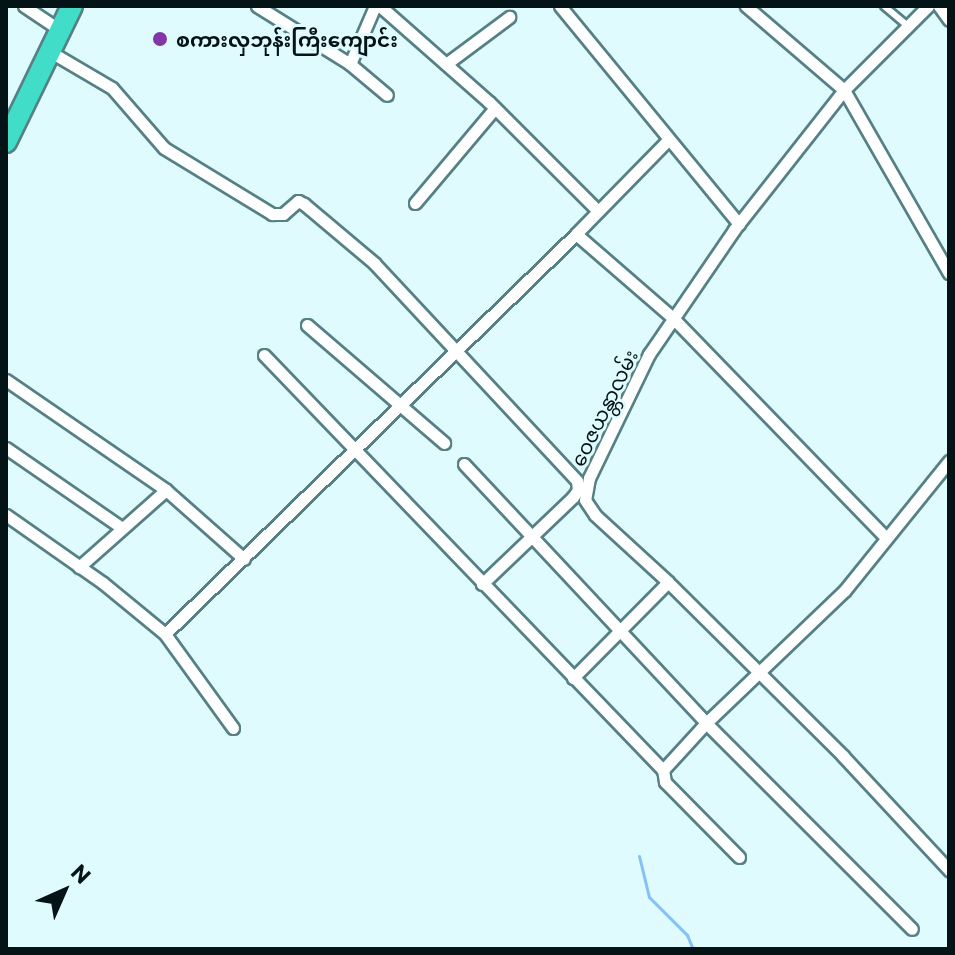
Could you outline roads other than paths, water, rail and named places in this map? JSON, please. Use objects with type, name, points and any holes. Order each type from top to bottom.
[{"type":"highway","points":[[6,142],[72,6]]},
{"type":"street","points":[[24,6],[60,30]]},
{"type":"street","points":[[257,6],[350,64],[387,95]]},
{"type":"street","points":[[350,64],[377,6],[495,108],[598,211]]},
{"type":"street","points":[[560,6],[667,141],[739,224]]},
{"type":"street","points":[[746,6],[844,90],[949,273]]},
{"type":"street","name":"ဝေဇယန္တာလမ်း","points":[[928,6],[844,90],[739,224],[649,354],[589,478],[585,500],[595,515],[761,673],[949,870]]},
{"type":"street","points":[[939,6],[949,20]]},
{"type":"street","points":[[446,64],[509,17]]},
{"type":"street","points":[[49,51],[112,88],[164,148],[272,214],[283,214],[298,201],[304,204],[374,263],[577,481],[578,490],[573,497],[482,584]]},
{"type":"street","points":[[415,203],[495,108]]},
{"type":"street","points":[[165,634],[357,450],[667,141]]},
{"type":"street","points":[[576,234],[674,319],[886,538]]},
{"type":"street","points":[[307,325],[444,443]]},
{"type":"street","points":[[264,355],[663,770],[665,782],[739,857]]},
{"type":"street","points":[[6,380],[166,490],[244,559]]},
{"type":"street","points":[[6,449],[122,528]]},
{"type":"street","points":[[663,770],[706,723],[845,590],[949,461]]},
{"type":"street","points":[[464,464],[528,537],[706,723],[912,929]]},
{"type":"street","points":[[79,567],[166,490]]},
{"type":"street","points":[[6,515],[134,606],[165,634],[233,728]]},
{"type":"street","points":[[573,678],[621,633],[668,582]]},
{"type":"lane","points":[[884,6],[908,26]]},
{"type":"waterway","points":[[639,856],[649,897],[687,935],[693,949]]},
{"type":"place","name":"စကားလှဘုန်းကြီးကျောင်း","points":[[160,39]]}]
